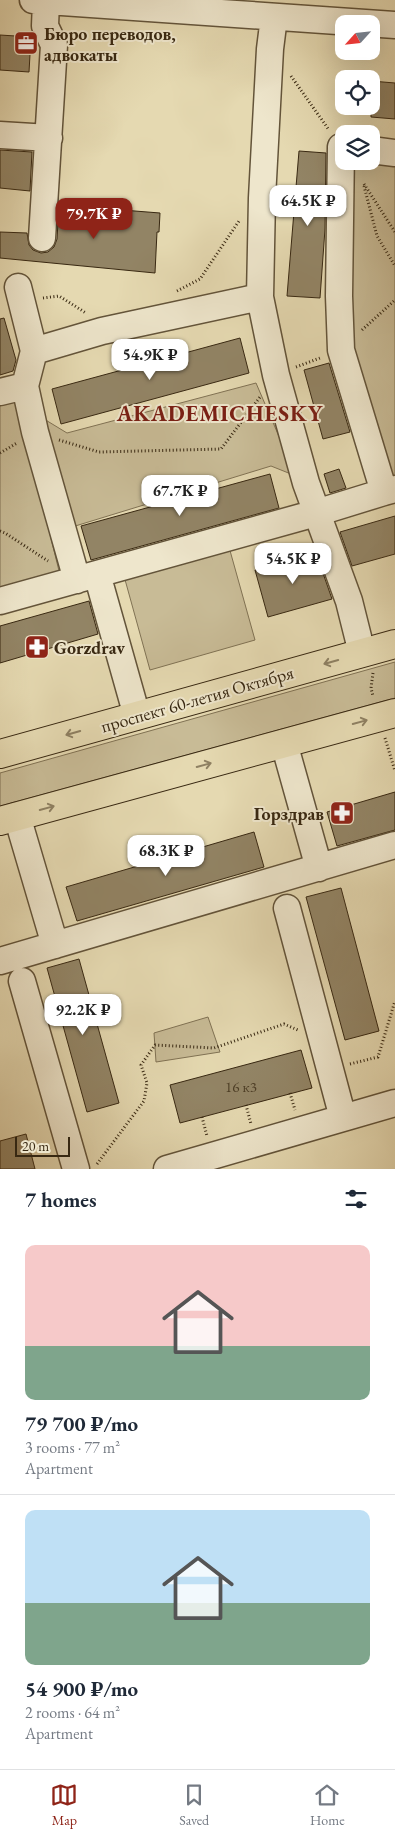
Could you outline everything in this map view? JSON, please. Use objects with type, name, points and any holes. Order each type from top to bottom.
[{"type":"main road","name":"проспект 60-летия Октября","points":[[0,754],[137,716],[368,660],[395,644]]},
{"type":"main road","points":[[9,819],[385,716]]},
{"type":"street","points":[[42,238],[54,45],[45,26],[40,1],[213,7],[274,17],[395,25]]},
{"type":"street","points":[[274,17],[270,49],[262,198],[260,297],[276,375],[316,513],[349,601],[368,660]]},
{"type":"street","points":[[0,135],[49,138]]},
{"type":"street","points":[[380,151],[395,153]]},
{"type":"street","points":[[0,601],[389,491],[341,350],[339,296],[342,170]]},
{"type":"street","points":[[18,287],[34,351],[25,386],[35,432],[137,716]]},
{"type":"street","points":[[34,351],[102,331],[260,297]]},
{"type":"street","points":[[0,392],[25,386]]},
{"type":"street","points":[[284,743],[319,868]]},
{"type":"street","points":[[9,819],[55,945]]},
{"type":"street","points":[[0,961],[395,845]]},
{"type":"street","points":[[287,908],[343,1118]]},
{"type":"street","points":[[22,981],[86,1168]]},
{"type":"street","points":[[167,1169],[395,1103]]},
{"type":"path","points":[[270,49],[301,88],[335,137]]},
{"type":"path","points":[[395,232],[362,180],[377,236],[395,266]]},
{"type":"path","points":[[176,292],[200,279],[250,204],[262,198]]},
{"type":"path","points":[[58,296],[92,316]]},
{"type":"path","points":[[35,432],[98,452],[221,449],[276,375],[341,350],[395,300]]},
{"type":"path","points":[[0,531],[87,577]]},
{"type":"path","points":[[368,660],[371,688],[385,716],[395,771]]},
{"type":"path","points":[[329,1068],[378,1057],[395,1001]]},
{"type":"path","points":[[86,1168],[144,1101],[147,1083],[141,1065],[155,1045],[214,1048],[284,1024],[322,1041]]},
{"type":"shaded area","points":[[380,165],[395,166],[395,479],[390,481],[349,342],[351,170],[380,170]]},
{"type":"shaded area","points":[[256,383],[296,476],[271,466],[72,527],[44,419],[67,433]]},
{"type":"shaded area","points":[[17,400],[60,575],[0,591],[0,404]]},
{"type":"shaded area","points":[[229,547],[255,640],[150,670],[124,576]]},
{"type":"shaded area","points":[[395,662],[395,698],[0,806],[0,773]]},
{"type":"shaded area","points":[[208,1017],[220,1052],[156,1062],[154,1033]]},
{"type":"building","points":[[0,35],[31,37],[29,72],[0,70]]},
{"type":"building","points":[[380,82],[395,83],[395,119],[371,117],[371,115],[380,115]]},
{"type":"building","points":[[0,150],[32,152],[30,191],[0,188]]},
{"type":"building","points":[[299,151],[326,153],[325,229],[320,298],[287,296]]},
{"type":"building","points":[[59,205],[160,213],[155,273],[0,258],[0,232],[27,233],[29,245],[33,250],[41,253],[48,252],[54,247],[57,239]]},
{"type":"building","points":[[4,318],[16,360],[13,371],[0,375],[0,319]]},
{"type":"building","points":[[240,338],[249,373],[61,424],[52,389]]},
{"type":"building","points":[[329,363],[350,432],[323,439],[304,370]]},
{"type":"building","points":[[339,469],[346,488],[330,493],[324,474]]},
{"type":"building","points":[[270,474],[279,508],[91,560],[81,526]]},
{"type":"building","points":[[395,516],[395,554],[352,566],[340,532]]},
{"type":"building","points":[[316,553],[332,599],[268,617],[255,570]]},
{"type":"building","points":[[89,601],[98,634],[0,663],[0,626]]},
{"type":"building","points":[[395,792],[395,830],[337,846],[327,812]]},
{"type":"building","points":[[254,832],[264,867],[77,921],[66,887]]},
{"type":"building","points":[[341,888],[379,1031],[345,1040],[306,897]]},
{"type":"building","points":[[79,959],[119,1103],[87,1112],[47,968]]},
{"type":"building","points":[[301,1050],[312,1088],[180,1123],[170,1085]]},
{"type":"building","points":[[26,1134],[35,1169],[0,1169],[0,1141]]},
{"type":"place","name":"Бюро переводов, адвокаты","points":[[26,43]]},
{"type":"place","name":"Gorzdrav","points":[[37,647]]},
{"type":"place","name":"Горздрав","points":[[342,813]]},
{"type":"district","name":"AKADEMICHESKY","points":[[220,413]]}]
